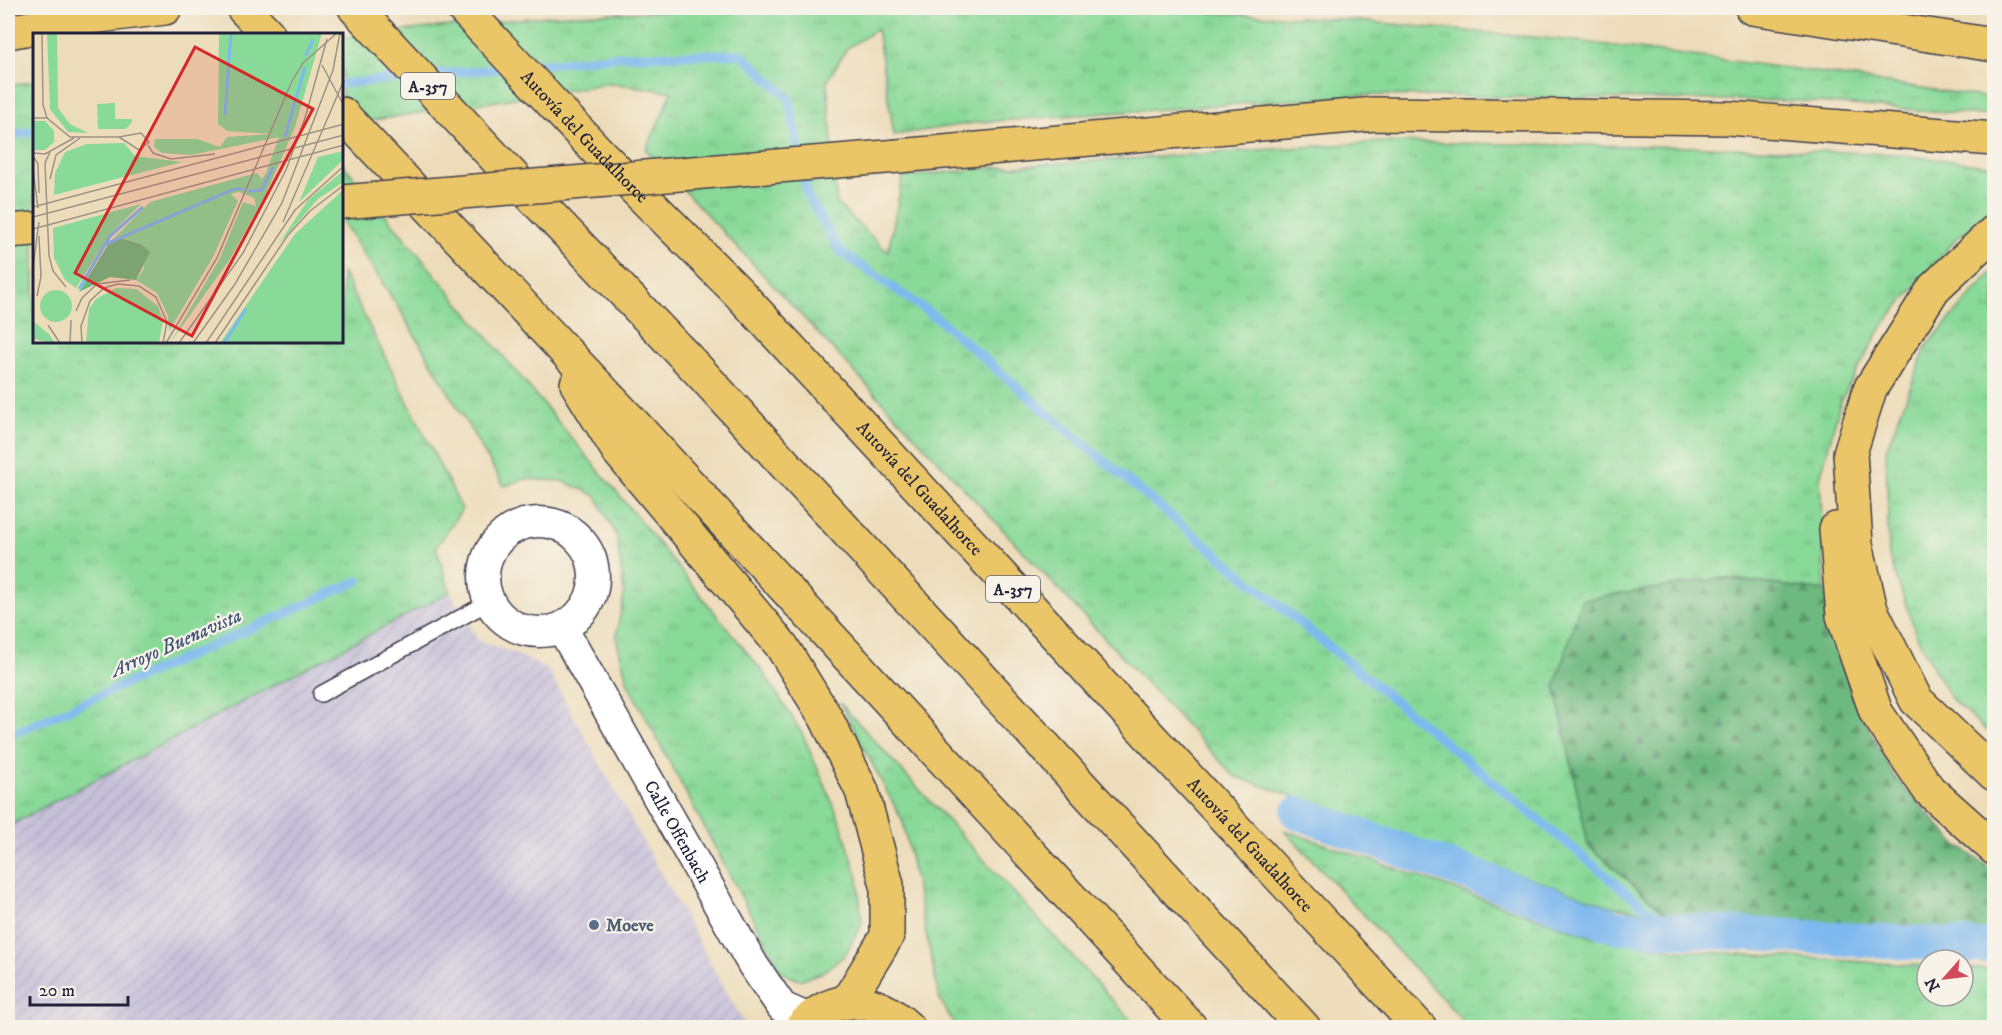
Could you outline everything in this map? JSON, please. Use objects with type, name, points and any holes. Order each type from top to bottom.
[{"type":"main road","points":[[8,33],[92,17],[165,8]]},
{"type":"main road","points":[[243,8],[267,33]]},
{"type":"main road","name":"A-357","points":[[355,8],[699,370],[1304,1028]]},
{"type":"main road","name":"Autovía del Guadalhorce","points":[[463,8],[601,155],[736,290],[1420,1028]]},
{"type":"main road","points":[[1752,8],[1995,45]]},
{"type":"main road","points":[[344,202],[1375,114],[1728,117],[1995,139]]},
{"type":"main road","points":[[344,116],[538,321],[1191,1028]]},
{"type":"main road","points":[[8,231],[33,228]]},
{"type":"main road","points":[[1995,232],[1934,288],[1870,389],[1850,453],[1835,523],[1843,616],[1876,712],[1929,790],[1995,848]]},
{"type":"main road","points":[[538,321],[619,452],[781,645],[826,718],[862,790],[887,885],[887,936],[848,1002]]},
{"type":"main road","points":[[1850,453],[1856,544],[1871,610],[1916,700],[1995,774]]},
{"type":"main road","points":[[805,1023],[826,1007],[848,1002],[871,1003],[892,1013],[908,1028]]},
{"type":"street","points":[[538,522],[557,525],[573,534],[585,548],[593,566],[594,584],[588,602],[578,617],[562,628],[546,633],[521,630],[499,616],[489,602],[483,584],[484,566],[491,548],[504,534],[519,525],[538,522]]},
{"type":"street","name":"Calle Offenbach","points":[[562,628],[753,965],[782,1007],[805,1023]]},
{"type":"lane","points":[[321,694],[489,602]]},
{"type":"shaded area","points":[[450,592],[478,640],[516,654],[548,670],[746,1027],[8,1028],[8,826]]},
{"type":"green space","points":[[738,8],[1112,8],[1337,19],[1576,41],[1809,71],[1994,99],[1994,116],[1801,101],[1363,95],[980,122],[894,135],[877,29],[847,48],[827,81],[837,204],[888,252],[903,177],[987,168],[1381,142],[1704,147],[1893,154],[1994,166],[1994,214],[1958,237],[1883,325],[1841,400],[1820,478],[1825,591],[1723,578],[1577,785],[1588,845],[1669,916],[1610,906],[1234,776],[646,150],[672,92],[612,83],[344,125],[344,37],[549,16]]},
{"type":"green space","points":[[33,81],[33,344],[344,344],[344,276],[462,509],[436,548],[450,592],[8,826],[8,86]]},
{"type":"green space","points":[[344,165],[615,490],[763,672],[802,733],[840,820],[858,878],[862,924],[845,955],[821,973],[799,980],[782,973],[628,684],[616,638],[624,594],[617,537],[596,496],[563,481],[525,479],[504,486],[400,310],[344,224]]},
{"type":"green space","points":[[1994,270],[1994,737],[1950,698],[1917,637],[1889,556],[1886,450],[1927,345]]},
{"type":"green space","points":[[1723,578],[1825,591],[1851,694],[1896,779],[1957,845],[1994,871],[1994,934],[1669,916],[1588,845],[1555,686],[1581,600]]},
{"type":"green space","points":[[840,703],[1137,1027],[956,1027],[940,1000],[903,822]]},
{"type":"green space","points":[[1284,830],[1590,936],[1677,950],[1915,965],[1915,1008],[1975,1008],[1975,969],[1994,970],[1994,1027],[1469,1027]]},
{"type":"waterway","points":[[526,66],[619,56],[741,54],[789,98],[807,195],[840,251],[937,318],[1080,441],[1648,910],[1689,931]]},
{"type":"waterway","points":[[428,75],[507,68]]},
{"type":"waterway","points":[[344,84],[408,77]]},
{"type":"waterway","points":[[8,136],[33,131]]},
{"type":"waterway","name":"Arroyo Buenavista","points":[[8,736],[358,581]]},
{"type":"waterway","points":[[1298,813],[1617,927],[1994,947]]},
{"type":"place","name":"Moeve","points":[[594,925]]}]
